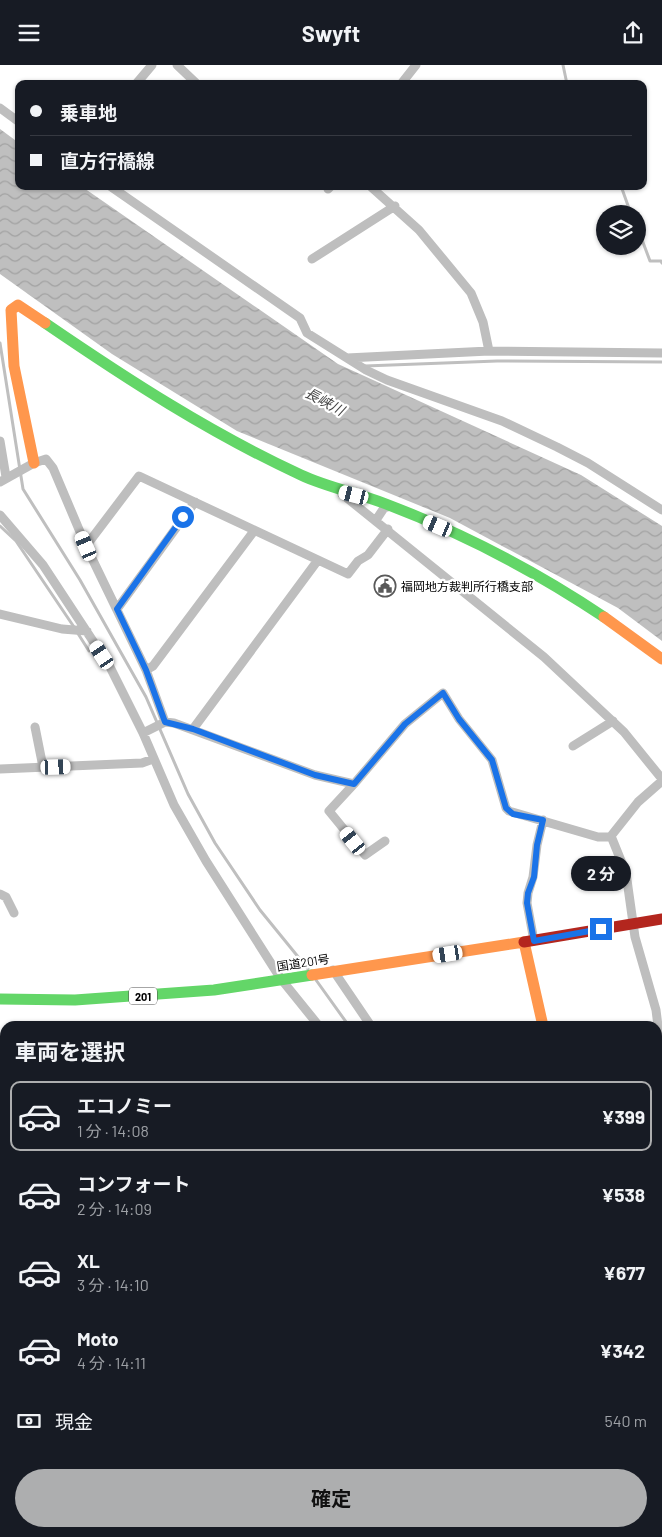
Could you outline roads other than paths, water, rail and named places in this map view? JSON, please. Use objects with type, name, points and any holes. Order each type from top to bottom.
[{"type":"main road","points":[[34,463],[16,370],[10,321],[11,310],[18,305],[166,404],[262,457],[338,490],[391,506],[484,547],[612,622],[662,659]]},
{"type":"main road","name":"国道201号","points":[[0,999],[75,1000],[214,990],[662,919]]},
{"type":"main road","points":[[529,941],[543,1021]]},
{"type":"street","points":[[139,80],[152,65]]},
{"type":"street","points":[[176,65],[193,80]]},
{"type":"street","points":[[404,80],[416,65]]},
{"type":"street","points":[[0,108],[15,119]]},
{"type":"street","points":[[122,190],[300,318],[307,333],[347,358],[387,380],[502,421],[557,447],[588,463],[662,510]]},
{"type":"street","points":[[375,190],[395,206],[419,230],[472,293],[484,321],[489,351]]},
{"type":"street","points":[[312,259],[395,206]]},
{"type":"street","points":[[347,358],[489,351],[662,353]]},
{"type":"street","points":[[0,441],[6,477],[46,459],[53,468],[86,546],[146,670],[165,722]]},
{"type":"street","points":[[86,546],[139,476],[348,574],[358,561],[368,555],[388,529]]},
{"type":"street","points":[[338,490],[544,657],[613,721],[662,780],[638,802],[612,833],[611,837],[624,866],[638,950],[656,1010],[657,1021]]},
{"type":"street","points":[[117,609],[194,502]]},
{"type":"street","points":[[376,519],[384,508],[391,506]]},
{"type":"street","points":[[0,515],[43,565],[110,667],[146,731],[153,759],[174,805],[206,861],[283,979],[315,1021]]},
{"type":"street","points":[[146,670],[153,666],[254,531]]},
{"type":"street","points":[[193,729],[318,560]]},
{"type":"street","points":[[0,614],[62,629],[87,631]]},
{"type":"street","points":[[385,841],[365,855],[329,811],[405,724],[443,693],[459,719],[492,760],[506,808],[513,814],[543,820],[598,837],[611,837]]},
{"type":"street","points":[[574,746],[613,721]]},
{"type":"street","points":[[146,731],[165,722],[193,729],[315,775],[354,784]]},
{"type":"street","points":[[35,727],[43,767]]},
{"type":"street","points":[[0,769],[142,763],[153,759]]},
{"type":"street","points":[[529,941],[527,898],[534,877],[537,845],[543,820]]},
{"type":"street","points":[[0,894],[6,897],[14,913]]},
{"type":"street","points":[[328,971],[367,1021]]},
{"type":"water","name":"長峡川","points":[[0,129],[15,140],[15,190],[87,190],[338,364],[581,475],[662,526],[662,641],[618,608],[450,518],[237,431],[112,354],[0,274]]},
{"type":"waterway","points":[[563,65],[566,80]]},
{"type":"waterway","points":[[622,190],[628,205]]},
{"type":"waterway","points":[[646,250],[650,261],[661,261],[662,263]]},
{"type":"waterway","points":[[0,343],[23,489],[80,580],[146,697],[188,794],[215,843],[260,910],[308,969]]},
{"type":"waterway","points":[[365,366],[497,361],[662,362]]},
{"type":"waterway","points":[[0,526],[16,541],[74,627]]},
{"type":"waterway","points":[[77,632],[89,651]]},
{"type":"waterway","points":[[316,980],[345,1021]]},
{"type":"place","name":"福岡地方裁判所行橋支部","points":[[385,586]]}]
